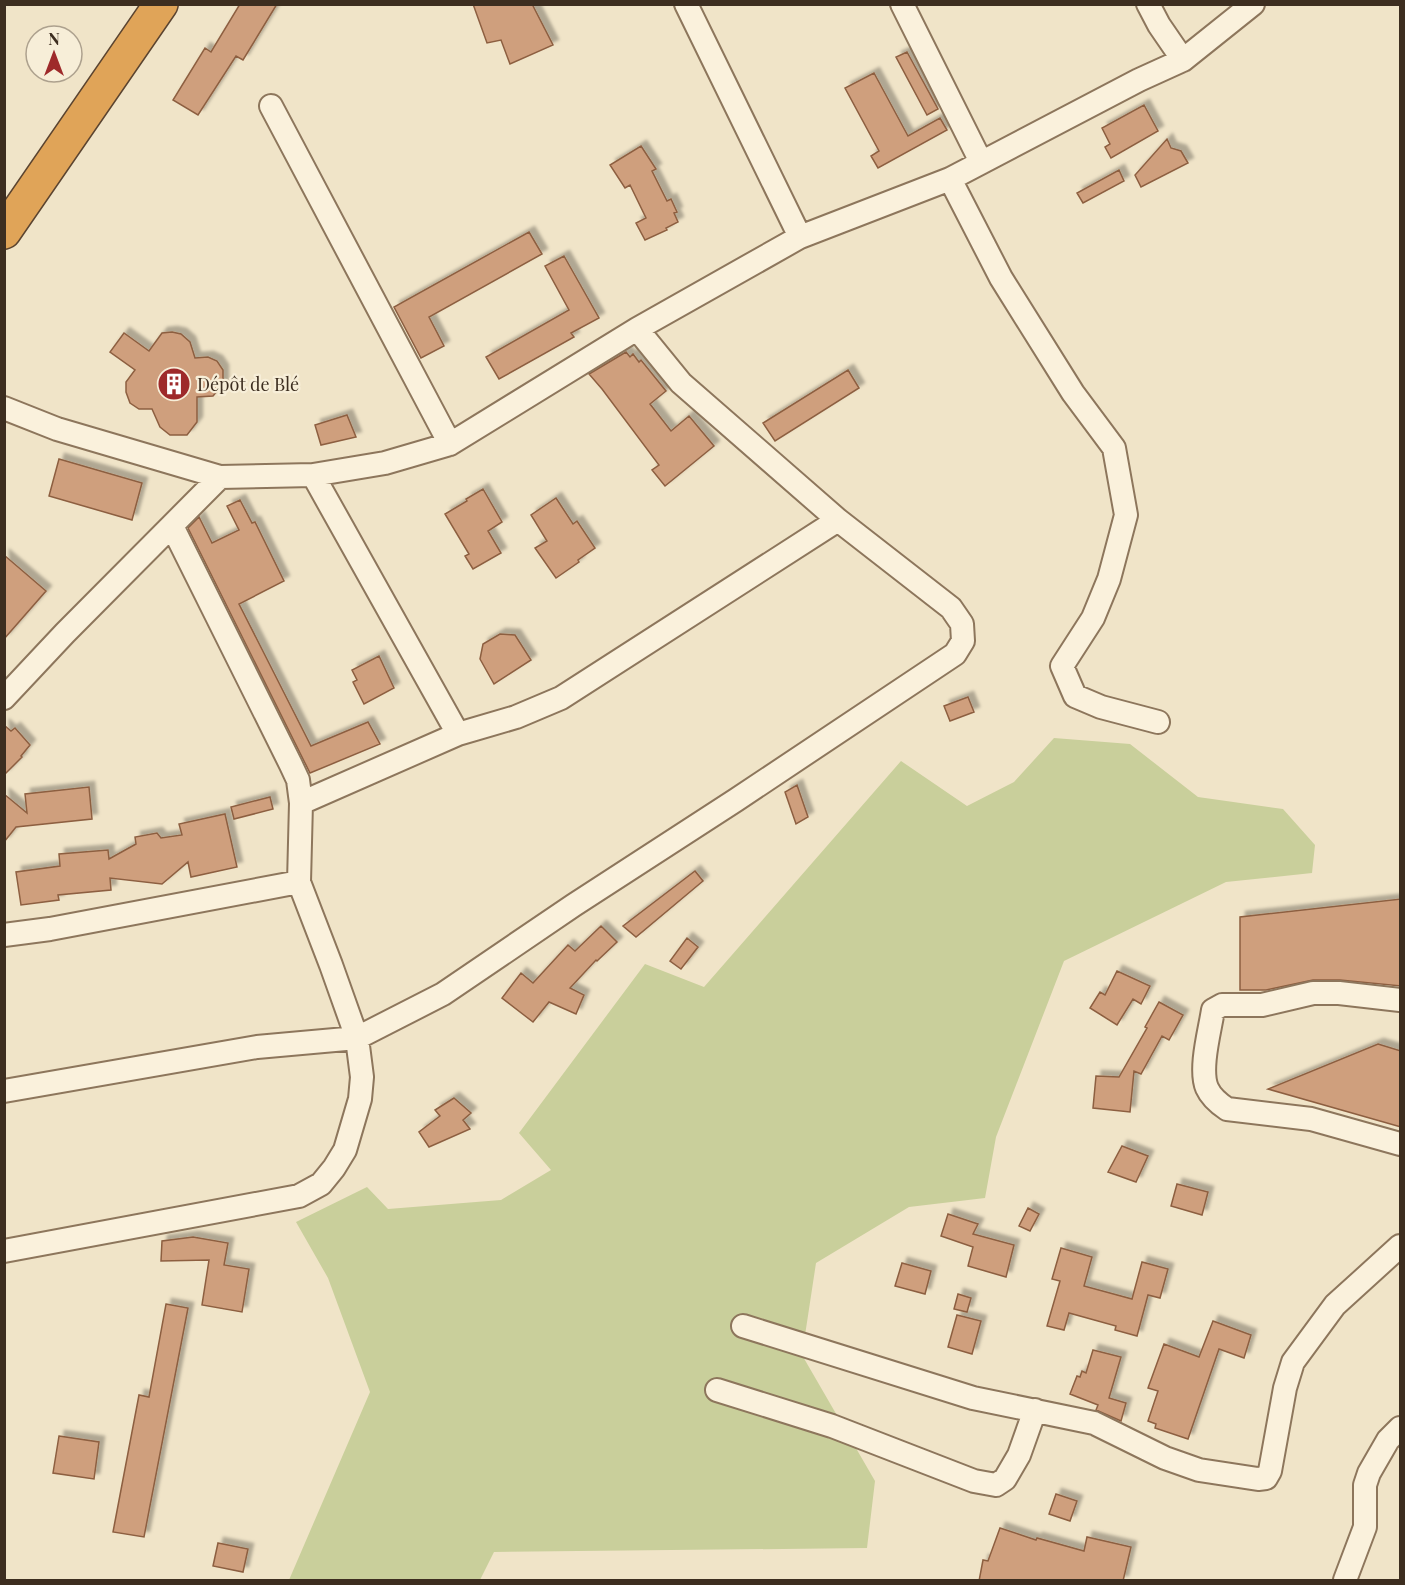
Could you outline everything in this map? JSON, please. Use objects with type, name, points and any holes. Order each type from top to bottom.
[{"type":"highway","points":[[4,232],[161,4]]},
{"type":"street","points":[[686,4],[800,237]]},
{"type":"street","points":[[902,4],[981,162]]},
{"type":"street","points":[[1148,4],[1183,60]]},
{"type":"street","points":[[4,408],[57,429],[220,477],[313,475],[386,463],[450,444],[637,328],[800,237],[950,179],[1139,80],[1183,60],[1253,4]]},
{"type":"street","points":[[271,106],[450,444]]},
{"type":"street","points":[[950,179],[1001,278],[1073,393],[1114,448],[1126,514],[1109,579],[1093,618],[1062,666],[1075,696],[1101,707],[1158,722]]},
{"type":"street","points":[[4,1091],[257,1047],[357,1038],[443,994],[574,905],[956,654],[963,641],[962,624],[951,608],[838,520],[681,383],[637,328]]},
{"type":"street","points":[[313,475],[458,735]]},
{"type":"street","points":[[4,698],[65,633],[220,477]]},
{"type":"street","points":[[301,803],[458,735],[516,717],[561,698],[838,520]]},
{"type":"street","points":[[4,1251],[299,1196],[321,1184],[334,1168],[345,1150],[360,1099],[362,1077],[357,1038],[299,882],[301,803],[298,780],[172,526]]},
{"type":"street","points":[[4,935],[50,929],[299,882]]},
{"type":"street","points":[[1401,1000],[1339,993],[1313,993],[1262,1005],[1222,1005],[1213,1010],[1204,1064],[1206,1087],[1217,1103],[1227,1109],[1311,1119],[1401,1144]]},
{"type":"street","points":[[743,1326],[973,1398],[1094,1423],[1165,1458],[1199,1470],[1258,1479],[1266,1478],[1270,1471],[1285,1388],[1293,1362],[1335,1305],[1401,1246]]},
{"type":"street","points":[[717,1390],[832,1426],[974,1481],[996,1485],[1005,1479],[1019,1455],[1035,1410]]},
{"type":"street","points":[[1345,1581],[1365,1527],[1365,1485],[1369,1473],[1388,1440],[1401,1428]]},
{"type":"green space","points":[[1054,738],[1130,744],[1198,797],[1283,809],[1315,845],[1312,873],[1226,882],[1064,961],[996,1137],[985,1198],[909,1207],[816,1263],[802,1355],[875,1481],[867,1548],[494,1552],[480,1580],[289,1580],[370,1392],[328,1278],[296,1222],[367,1187],[388,1209],[501,1200],[551,1170],[519,1133],[645,964],[704,987],[901,761],[967,806],[1014,782]]},
{"type":"building","points":[[240,4],[277,4],[243,60],[236,56],[198,115],[173,100],[205,48],[211,52]]},
{"type":"building","points":[[473,4],[532,4],[553,45],[510,64],[501,40],[487,43]]},
{"type":"building","points":[[907,52],[938,109],[927,115],[896,57]]},
{"type":"building","points":[[874,73],[908,136],[940,118],[947,130],[878,168],[871,156],[879,151],[845,88]]},
{"type":"building","points":[[1144,105],[1158,131],[1111,158],[1105,147],[1110,144],[1102,128]]},
{"type":"building","points":[[1167,139],[1171,148],[1181,151],[1188,163],[1141,187],[1135,175]]},
{"type":"building","points":[[641,146],[656,169],[652,171],[667,201],[671,199],[677,212],[674,213],[678,222],[645,240],[636,223],[646,218],[630,185],[625,188],[610,165]]},
{"type":"building","points":[[1119,170],[1124,181],[1083,203],[1077,193]]},
{"type":"building","points":[[529,232],[542,254],[429,317],[444,346],[421,358],[394,307]]},
{"type":"building","points":[[564,256],[599,318],[571,333],[574,337],[499,379],[486,357],[569,310],[545,266]]},
{"type":"building","name":"Dépôt de Blé","points":[[124,333],[149,351],[162,333],[181,334],[190,342],[195,358],[208,357],[217,361],[223,370],[223,384],[213,396],[197,397],[197,422],[187,435],[170,435],[160,427],[152,409],[139,409],[130,403],[126,392],[126,382],[135,370],[110,352]]},
{"type":"building","points":[[626,352],[630,357],[633,354],[639,362],[641,360],[666,391],[650,404],[671,431],[689,416],[714,446],[665,486],[652,470],[659,465],[589,374]]},
{"type":"building","points":[[848,370],[859,388],[775,441],[763,423]]},
{"type":"building","points":[[347,415],[356,437],[321,445],[315,425]]},
{"type":"building","points":[[59,459],[142,483],[132,520],[49,496]]},
{"type":"building","points":[[483,489],[502,522],[488,531],[501,553],[473,569],[465,556],[469,554],[445,514]]},
{"type":"building","points":[[556,498],[573,524],[577,521],[595,548],[556,578],[535,548],[547,541],[531,515]]},
{"type":"building","points":[[240,500],[252,523],[255,522],[284,581],[239,604],[311,746],[368,722],[380,744],[310,773],[188,528],[199,517],[212,543],[239,530],[227,506]]},
{"type":"building","points":[[4,555],[46,591],[4,639]]},
{"type":"building","points":[[500,634],[515,635],[531,660],[494,684],[480,659],[483,644]]},
{"type":"building","points":[[379,656],[394,688],[364,704],[353,682],[357,680],[352,670]]},
{"type":"building","points":[[968,697],[974,712],[950,721],[944,706]]},
{"type":"building","points":[[4,725],[11,731],[15,728],[30,745],[22,757],[4,775]]},
{"type":"building","points":[[797,785],[808,817],[796,824],[785,792]]},
{"type":"building","points":[[89,787],[92,819],[16,827],[4,842],[4,794],[27,813],[25,794]]},
{"type":"building","points":[[270,797],[273,809],[234,819],[231,807]]},
{"type":"building","points":[[225,814],[237,867],[191,877],[188,862],[162,884],[110,878],[111,890],[58,895],[59,900],[21,905],[16,872],[60,866],[59,854],[108,850],[109,859],[136,844],[135,837],[157,833],[161,838],[182,835],[179,824]]},
{"type":"building","points":[[695,871],[703,881],[636,937],[623,926]]},
{"type":"building","points":[[1401,899],[1401,986],[1340,980],[1313,980],[1266,990],[1240,990],[1240,917]]},
{"type":"building","points":[[601,926],[617,942],[596,960],[570,988],[584,995],[576,1014],[549,1002],[533,1022],[502,998],[521,973],[533,983],[568,945],[575,951]]},
{"type":"building","points":[[687,938],[698,947],[681,969],[670,961]]},
{"type":"building","points":[[1117,971],[1150,986],[1141,1004],[1133,999],[1117,1025],[1090,1008],[1100,992],[1105,995]]},
{"type":"building","points":[[1159,1002],[1183,1015],[1169,1040],[1162,1036],[1141,1074],[1134,1071],[1130,1112],[1093,1108],[1096,1076],[1119,1077]]},
{"type":"building","points":[[1378,1044],[1401,1051],[1401,1127],[1268,1089]]},
{"type":"building","points":[[454,1098],[471,1113],[463,1120],[470,1129],[429,1147],[419,1132],[440,1116],[435,1110]]},
{"type":"building","points":[[1122,1146],[1148,1156],[1136,1182],[1108,1172]]},
{"type":"building","points":[[1177,1184],[1208,1192],[1202,1215],[1171,1206]]},
{"type":"building","points":[[1028,1208],[1039,1214],[1030,1231],[1019,1226]]},
{"type":"building","points":[[948,1214],[978,1224],[973,1234],[1014,1245],[1006,1277],[968,1266],[973,1247],[941,1236]]},
{"type":"building","points":[[193,1237],[228,1243],[224,1265],[249,1269],[242,1312],[202,1305],[209,1260],[161,1261],[162,1241]]},
{"type":"building","points":[[1061,1248],[1092,1257],[1084,1286],[1132,1299],[1142,1262],[1168,1269],[1160,1298],[1148,1295],[1137,1336],[1115,1330],[1116,1326],[1069,1313],[1064,1330],[1047,1326],[1060,1281],[1052,1279]]},
{"type":"building","points":[[902,1263],[931,1271],[925,1294],[895,1286]]},
{"type":"building","points":[[958,1294],[971,1298],[967,1312],[954,1309]]},
{"type":"building","points":[[166,1304],[188,1308],[144,1537],[113,1532],[139,1395],[149,1397]]},
{"type":"building","points":[[957,1315],[981,1321],[972,1354],[948,1347]]},
{"type":"building","points":[[1213,1321],[1251,1335],[1244,1358],[1219,1349],[1188,1439],[1155,1428],[1156,1424],[1148,1421],[1158,1391],[1148,1388],[1164,1344],[1199,1357]]},
{"type":"building","points":[[1093,1350],[1121,1357],[1109,1398],[1126,1403],[1121,1421],[1096,1410],[1098,1405],[1070,1394],[1077,1376],[1080,1377],[1082,1371],[1086,1373]]},
{"type":"building","points":[[59,1436],[99,1442],[94,1479],[53,1473]]},
{"type":"building","points":[[1056,1494],[1077,1501],[1070,1521],[1049,1514]]},
{"type":"building","points":[[1000,1528],[1036,1540],[1037,1538],[1084,1551],[1087,1537],[1131,1547],[1123,1581],[979,1581],[983,1560],[988,1561]]},
{"type":"building","points":[[218,1543],[248,1549],[243,1572],[213,1566]]},
{"type":"place","name":"Dépôt de Blé","points":[[174,384]]}]
